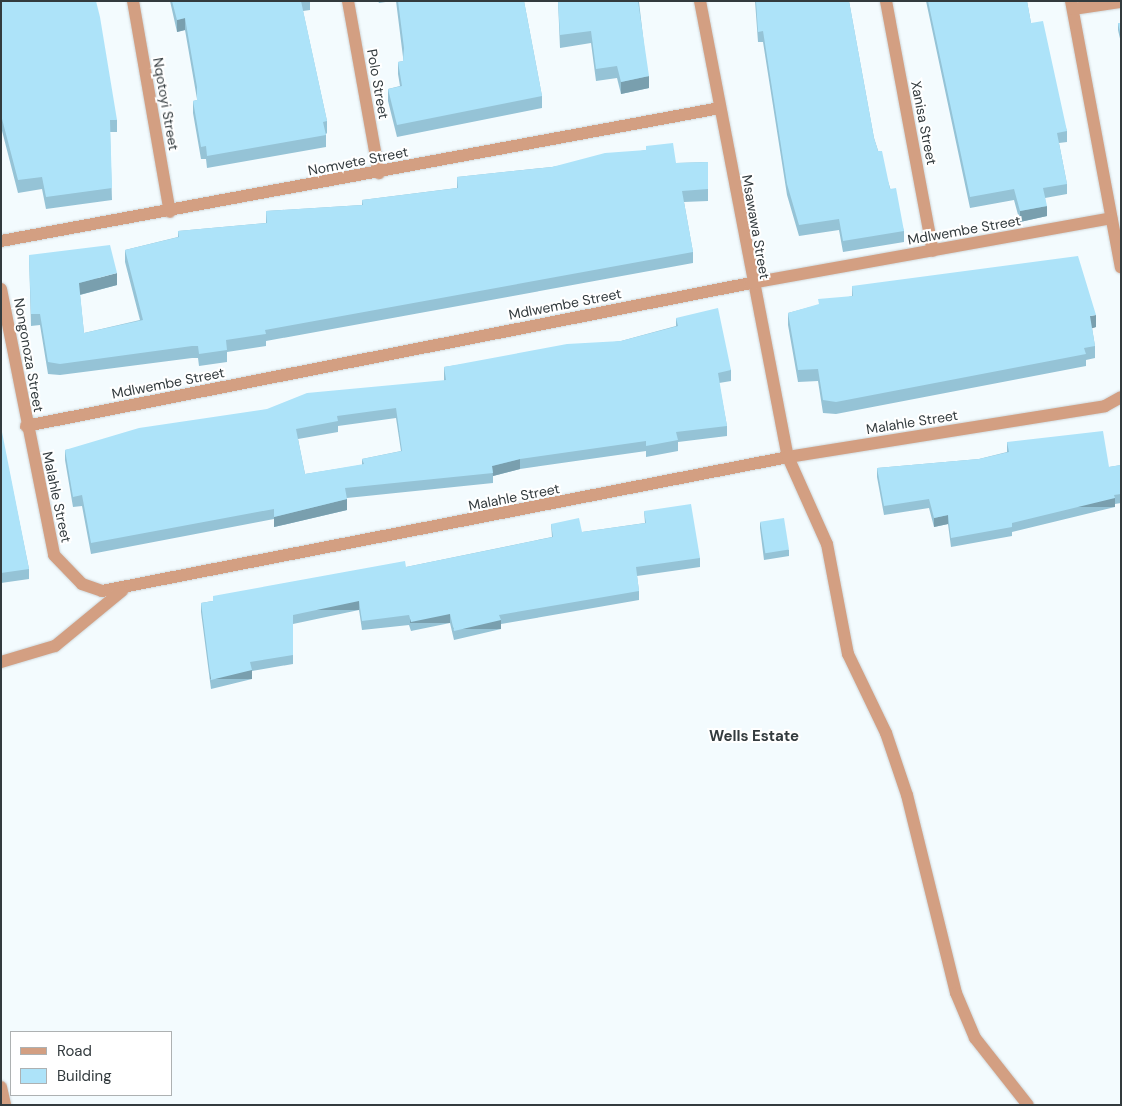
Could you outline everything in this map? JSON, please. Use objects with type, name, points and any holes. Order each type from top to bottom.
[{"type":"street","name":"Nqotoyi Street","points":[[133,1],[170,212]]},
{"type":"street","name":"Polo Street","points":[[348,1],[379,173]]},
{"type":"street","name":"Msawawa Street","points":[[700,1],[751,283],[788,457],[827,544],[848,654],[886,733],[907,796],[956,993],[975,1038],[1028,1105]]},
{"type":"street","name":"Xanisa Street","points":[[886,1],[933,251]]},
{"type":"street","points":[[1121,2],[1072,5],[1121,267]]},
{"type":"street","name":"Nomvete Street","points":[[1,241],[170,212],[720,108]]},
{"type":"street","name":"Mdlwembe Street","points":[[26,426],[751,283],[1112,218]]},
{"type":"street","name":"Nongonoza Street","points":[[1,289],[26,426]]},
{"type":"street","name":"Malahle Street","points":[[26,426],[54,555],[82,584],[102,591],[122,591],[788,457],[1105,406],[1121,397]]},
{"type":"street","points":[[1,662],[55,646],[122,591]]},
{"type":"street","points":[[1,1087],[5,1105]]},
{"type":"building","points":[[1,1],[96,1],[117,120],[110,120],[112,188],[46,197],[42,177],[18,180],[1,115]]},
{"type":"building","points":[[172,1],[301,1],[327,121],[323,122],[326,135],[207,156],[206,146],[201,147],[193,101],[197,100],[197,87],[185,18],[177,20]]},
{"type":"building","points":[[398,1],[524,1],[542,96],[397,125],[388,89],[402,86],[398,62],[403,61],[404,48]]},
{"type":"building","points":[[558,1],[638,1],[649,76],[621,82],[617,66],[596,69],[591,31],[560,35]]},
{"type":"building","points":[[756,1],[849,1],[874,138],[878,151],[882,151],[890,189],[896,188],[904,231],[843,241],[839,219],[799,225],[787,184],[763,31],[758,32]]},
{"type":"building","points":[[928,1],[1027,1],[1031,23],[1043,21],[1067,131],[1057,133],[1067,184],[1043,188],[1047,206],[1020,211],[1014,189],[970,197]]},
{"type":"building","points":[[1118,23],[1121,23],[1121,37]]},
{"type":"building","points":[[673,143],[676,163],[708,162],[708,189],[682,191],[693,252],[265,330],[266,334],[226,340],[227,350],[199,354],[198,346],[192,346],[60,364],[48,362],[40,314],[31,314],[29,255],[110,245],[117,273],[79,283],[84,333],[143,320],[125,250],[179,237],[178,231],[267,223],[266,211],[363,205],[362,200],[458,188],[457,177],[552,167],[605,153],[646,150],[646,146]]},
{"type":"building","points":[[1078,256],[1096,315],[1090,316],[1095,346],[1084,348],[1086,354],[836,402],[823,400],[818,369],[798,370],[788,313],[819,304],[818,299],[853,296],[852,286]]},
{"type":"building","points":[[718,308],[731,370],[718,373],[727,426],[676,432],[678,440],[646,446],[646,441],[520,459],[492,466],[493,473],[345,488],[347,499],[274,517],[274,509],[91,543],[82,495],[73,497],[65,450],[139,428],[267,409],[307,393],[446,380],[444,367],[567,344],[621,341],[678,326],[676,318]],"holes":[[[396,408],[402,451],[362,459],[364,464],[305,474],[296,429],[338,421],[337,416]]]},
{"type":"building","points":[[1103,431],[1109,467],[1121,465],[1121,494],[1114,495],[1115,498],[1012,523],[1012,527],[951,538],[948,515],[934,518],[929,499],[884,506],[877,468],[979,459],[1009,452],[1007,442]]},
{"type":"building","points":[[1,432],[29,569],[1,573]]},
{"type":"building","points":[[691,504],[700,558],[636,567],[639,591],[499,615],[501,620],[454,631],[450,614],[411,622],[409,615],[362,621],[359,601],[293,615],[293,655],[250,662],[252,670],[211,680],[201,603],[213,601],[213,596],[405,561],[406,567],[553,537],[551,524],[579,518],[582,532],[646,523],[644,511]]},
{"type":"building","points":[[784,518],[789,550],[765,553],[760,522]]},
{"type":"district","name":"Wells Estate","points":[[754,737]]}]
